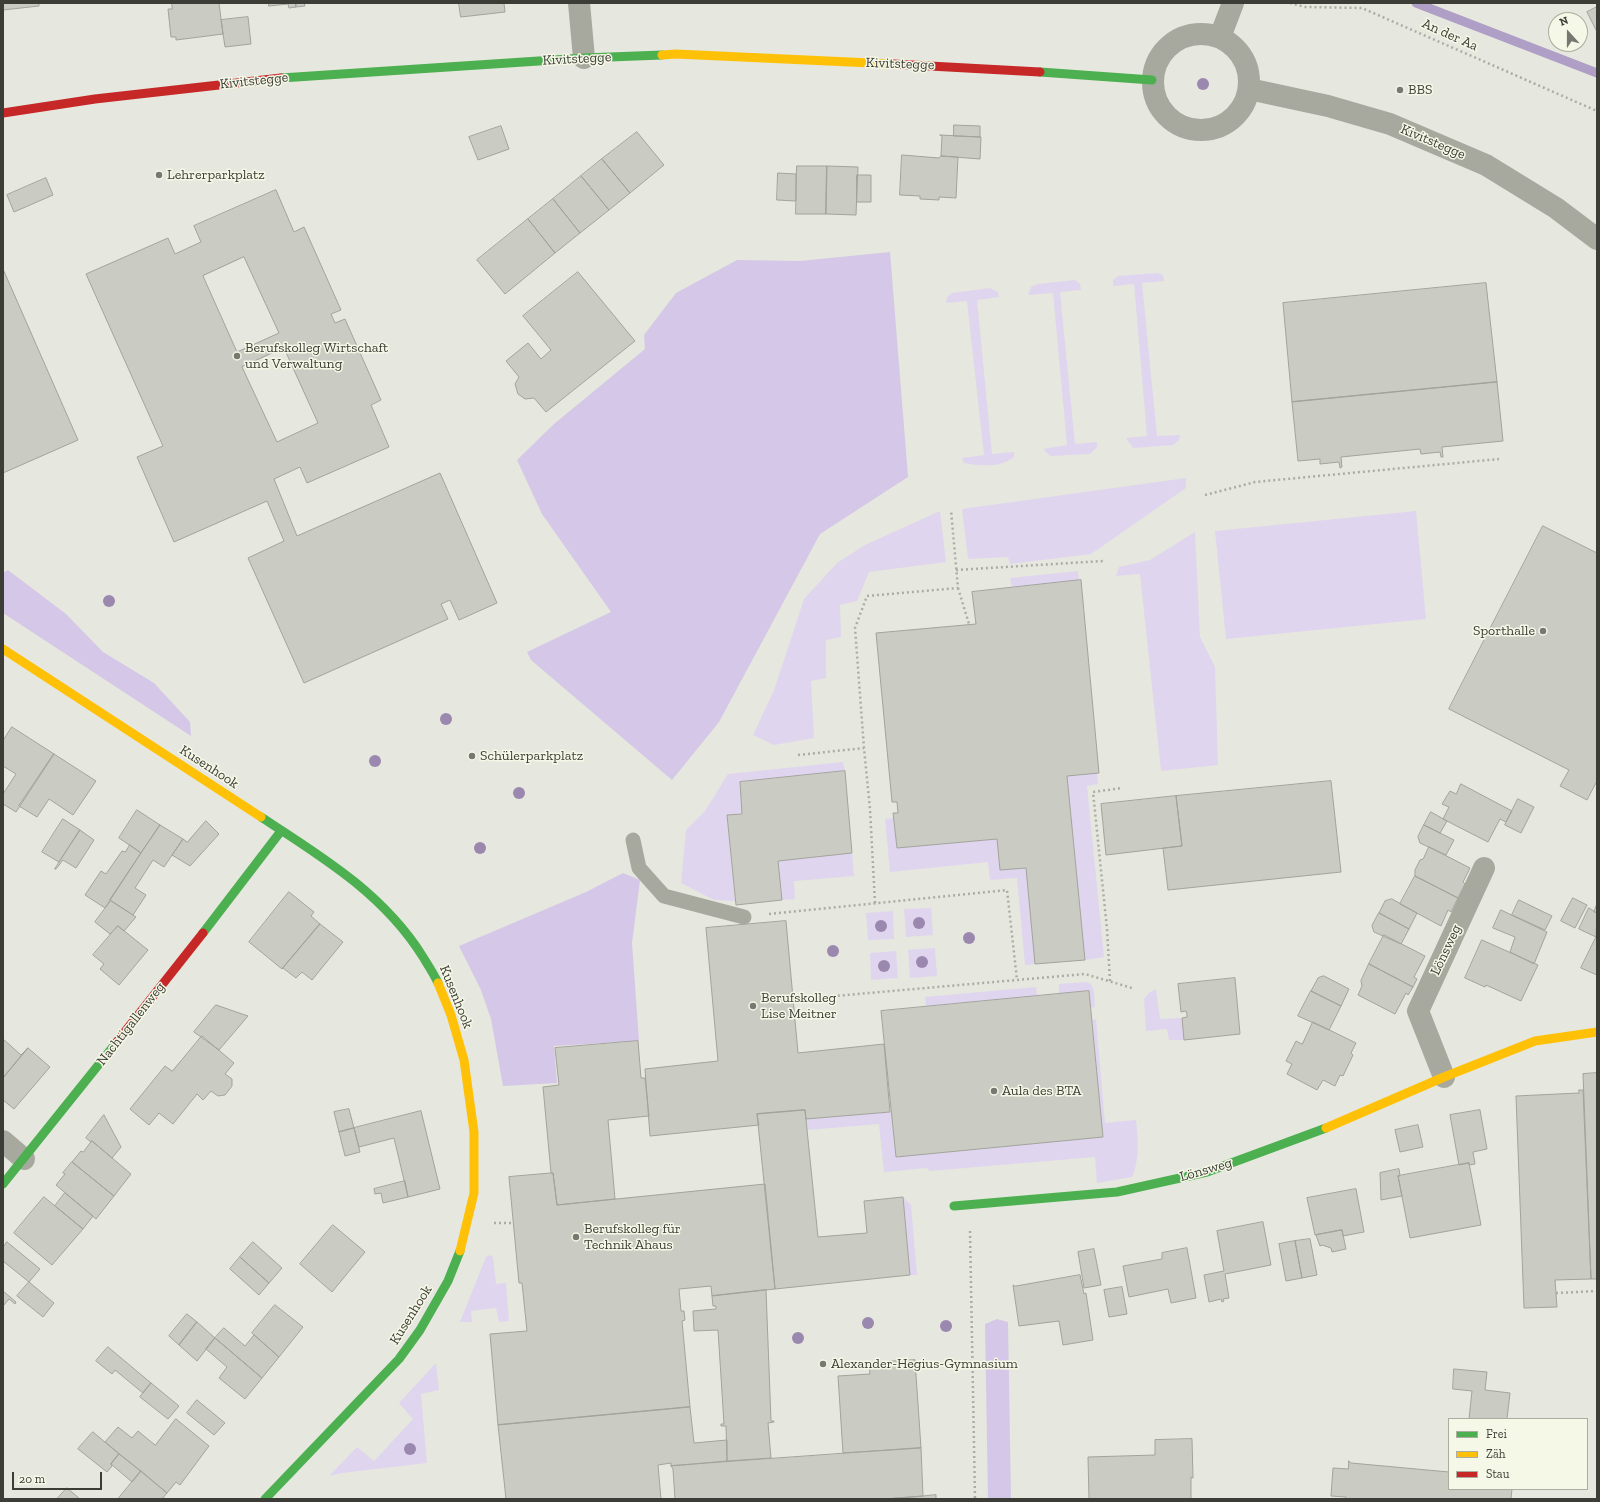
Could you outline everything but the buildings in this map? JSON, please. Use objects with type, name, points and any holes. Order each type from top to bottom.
[{"type":"street","points":[[579,3],[584,58]]},
{"type":"street","points":[[1220,37],[1233,3]]},
{"type":"street","points":[[1202,33],[1220,37],[1237,49],[1247,68],[1249,89],[1245,102],[1237,114],[1226,123],[1214,128],[1200,130],[1184,127],[1171,120],[1161,108],[1154,94],[1152,80],[1157,61],[1168,46],[1184,36],[1202,33]]},
{"type":"street","name":"Kivitstegge","points":[[3,112],[260,79],[584,58],[676,54],[714,54],[964,67],[1152,80]]},
{"type":"street","name":"Kivitstegge","points":[[1249,89],[1328,106],[1390,124],[1486,165],[1556,208],[1597,239]]},
{"type":"street","name":"Kusenhook","points":[[3,649],[322,857],[361,886],[394,917],[417,947],[435,976],[451,1015],[464,1060],[474,1132],[474,1193],[461,1247],[448,1281],[420,1330],[399,1359],[265,1499]]},
{"type":"street","name":"Nachtigallenweg","points":[[3,1184],[238,889],[281,830]]},
{"type":"street","name":"Lönsweg","points":[[1444,1077],[1418,1011],[1484,868]]},
{"type":"street","name":"Lönsweg","points":[[954,1206],[1117,1192],[1208,1172],[1331,1126],[1444,1077],[1534,1041],[1597,1032]]},
{"type":"street","points":[[3,1141],[24,1159]]},
{"type":"lane","points":[[633,840],[639,868],[664,896],[744,917]]},
{"type":"path","name":"An der Aa","points":[[1290,3],[1305,7],[1362,8],[1597,111]]},
{"type":"path","points":[[1205,495],[1255,482],[1499,459]]},
{"type":"path","points":[[951,510],[958,588],[970,624]]},
{"type":"path","points":[[956,570],[1103,561]]},
{"type":"path","points":[[876,903],[855,628],[868,596],[958,588]]},
{"type":"path","points":[[798,755],[864,748]]},
{"type":"path","points":[[1110,981],[1107,929],[1093,792],[1122,788]]},
{"type":"path","points":[[769,914],[1007,890],[1017,980]]},
{"type":"path","points":[[778,1001],[1085,974],[1132,988]]},
{"type":"path","points":[[970,1204],[975,1499]]},
{"type":"path","points":[[1556,1293],[1597,1291]]},
{"type":"shaded area","points":[[890,252],[908,477],[820,534],[719,722],[672,780],[531,660],[527,652],[611,612],[542,514],[517,460],[554,424],[645,349],[644,335],[676,293],[737,260],[800,261]]},
{"type":"shaded area","points":[[1157,273],[1163,275],[1164,281],[1142,283],[1157,436],[1180,435],[1179,440],[1173,445],[1133,448],[1126,438],[1147,436],[1134,284],[1113,286],[1113,280],[1118,276]]},
{"type":"shaded area","points":[[1075,280],[1080,284],[1081,290],[1060,292],[1075,444],[1097,442],[1097,447],[1090,454],[1050,456],[1043,449],[1067,445],[1053,293],[1028,295],[1031,287],[1038,284]]},
{"type":"shaded area","points":[[990,288],[998,292],[999,297],[977,300],[992,454],[1014,452],[1014,457],[1008,461],[996,465],[977,465],[964,463],[962,458],[984,455],[967,301],[946,303],[947,297],[952,293]]},
{"type":"shaded area","points":[[1186,478],[1186,488],[1091,554],[1010,564],[1008,557],[968,559],[962,509]]},
{"type":"shaded area","points":[[940,511],[946,562],[869,572],[857,601],[840,605],[841,637],[826,640],[826,678],[811,681],[814,738],[774,745],[753,735],[774,690],[804,599],[837,563],[865,545]]},
{"type":"shaded area","points":[[1416,511],[1426,619],[1226,639],[1215,531]]},
{"type":"shaded area","points":[[1195,532],[1200,637],[1215,667],[1218,765],[1161,771],[1140,574],[1116,576],[1119,567],[1150,560]]},
{"type":"shaded area","points":[[8,570],[66,614],[103,652],[154,683],[190,722],[191,736],[3,613],[3,573]]},
{"type":"shaded area","points":[[1078,571],[1079,581],[1012,587],[1010,578]]},
{"type":"shaded area","points":[[843,762],[845,771],[740,782],[742,814],[727,816],[735,901],[714,900],[681,883],[686,830],[705,811],[728,774]]},
{"type":"shaded area","points":[[1097,773],[1098,784],[1087,786],[1104,957],[1085,960],[1067,776]]},
{"type":"shaded area","points":[[894,818],[897,848],[997,839],[1000,870],[1026,868],[1035,964],[1025,965],[1017,878],[990,880],[988,862],[890,872],[885,819]]},
{"type":"shaded area","points":[[852,853],[854,876],[794,881],[795,899],[782,900],[778,861]]},
{"type":"shaded area","points":[[623,873],[640,880],[632,943],[639,1041],[554,1046],[557,1083],[503,1086],[491,1019],[481,990],[459,946],[586,892]]},
{"type":"shaded area","points":[[931,908],[933,935],[906,937],[904,909]]},
{"type":"shaded area","points":[[893,911],[894,939],[868,940],[866,913]]},
{"type":"shaded area","points":[[935,948],[937,976],[910,978],[908,950]]},
{"type":"shaded area","points":[[896,951],[898,978],[871,980],[870,953]]},
{"type":"shaded area","points":[[1087,982],[1093,989],[1095,1007],[1090,1008],[1088,991],[1059,994],[1059,984]]},
{"type":"shaded area","points":[[1036,987],[1037,996],[926,1006],[925,997]]},
{"type":"shaded area","points":[[1156,989],[1160,1019],[1182,1018],[1184,1040],[1169,1040],[1167,1029],[1146,1031],[1144,999],[1149,993]]},
{"type":"shaded area","points":[[1096,1019],[1105,1123],[1136,1120],[1138,1142],[1135,1170],[1132,1177],[1097,1183],[1095,1157],[930,1171],[927,1168],[884,1172],[879,1124],[807,1130],[806,1119],[891,1112],[896,1157],[1103,1137],[1092,1020]]},
{"type":"shaded area","points":[[903,1197],[911,1205],[917,1275],[910,1275]]},
{"type":"shaded area","points":[[490,1255],[493,1257],[496,1284],[506,1283],[509,1321],[499,1322],[496,1308],[471,1311],[472,1322],[460,1322],[486,1257]]},
{"type":"shaded area","points":[[997,1319],[1008,1322],[1011,1499],[988,1499],[985,1324]]},
{"type":"shaded area","points":[[436,1363],[439,1390],[421,1394],[427,1463],[342,1473],[329,1476],[357,1447],[374,1461],[413,1419],[399,1403]]},
{"type":"waterway","points":[[1416,3],[1597,73]]},
{"type":"traffic: fast","points":[[281,78],[584,58],[662,55]]},
{"type":"traffic: fast","points":[[1040,72],[1152,80]]},
{"type":"traffic: fast","points":[[261,817],[306,846],[350,878],[370,895],[390,914],[407,934],[423,957],[438,983]]},
{"type":"traffic: fast","points":[[203,933],[281,831]]},
{"type":"traffic: fast","points":[[3,1184],[116,1043]]},
{"type":"traffic: fast","points":[[954,1206],[1117,1192],[1207,1172],[1326,1128]]},
{"type":"traffic: fast","points":[[265,1499],[399,1359],[420,1330],[448,1281],[460,1251]]},
{"type":"traffic: slow","points":[[662,55],[676,54],[893,64]]},
{"type":"traffic: slow","points":[[3,649],[261,817]]},
{"type":"traffic: slow","points":[[438,983],[451,1015],[464,1060],[474,1132],[474,1193],[460,1251]]},
{"type":"traffic: slow","points":[[1326,1128],[1444,1077],[1535,1041],[1597,1032]]},
{"type":"traffic: jam","points":[[893,64],[1040,72]]},
{"type":"traffic: jam","points":[[3,113],[95,99],[281,78]]},
{"type":"traffic: jam","points":[[116,1043],[203,933]]},
{"type":"place","name":"BBS","points":[[1400,90]]},
{"type":"place","name":"Lehrerparkplatz","points":[[159,175]]},
{"type":"place","name":"Berufskolleg Wirtschaft und Verwaltung","points":[[237,356]]},
{"type":"place","name":"Sporthalle","points":[[1543,631]]},
{"type":"place","name":"Schülerparkplatz","points":[[472,756]]},
{"type":"place","name":"Berufskolleg Lise Meitner","points":[[753,1006]]},
{"type":"place","name":"Aula des BTA","points":[[994,1091]]},
{"type":"place","name":"Berufskolleg für Technik Ahaus","points":[[576,1237]]},
{"type":"place","name":"Alexander-Hegius-Gymnasium","points":[[823,1364]]}]
